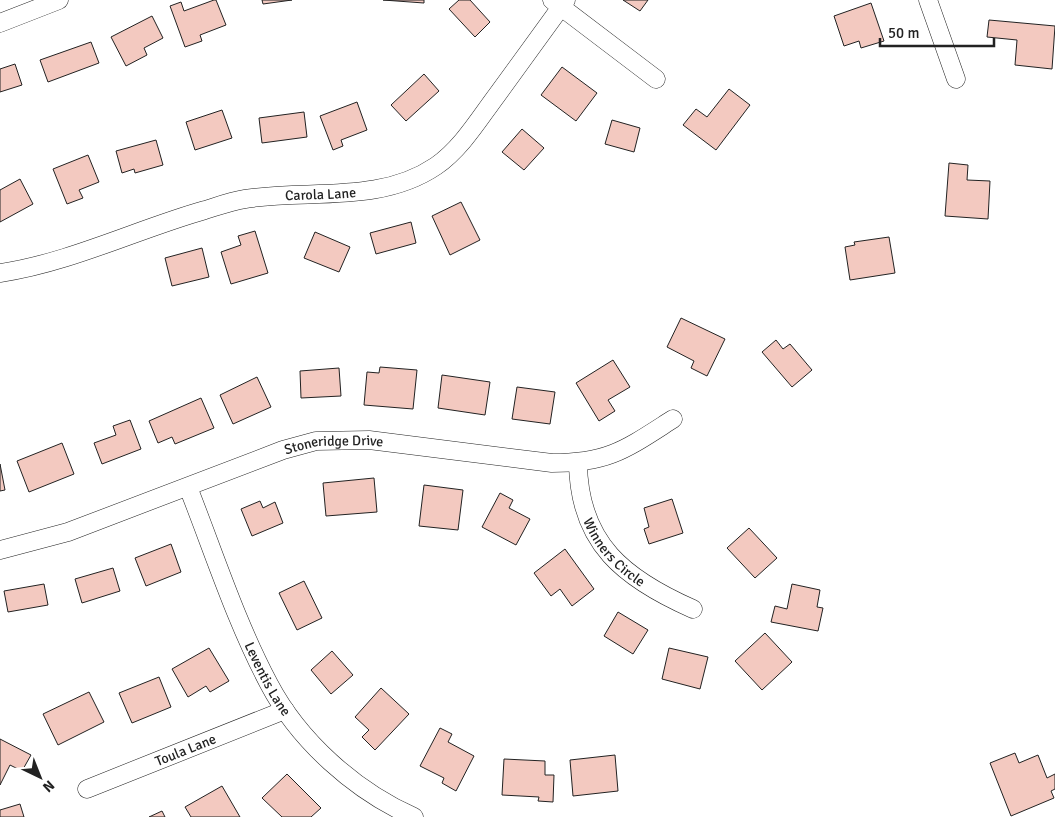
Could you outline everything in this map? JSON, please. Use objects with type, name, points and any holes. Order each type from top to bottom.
[{"type":"street","points":[[0,23],[58,0]]},
{"type":"street","points":[[928,0],[956,80]]},
{"type":"street","points":[[559,2],[656,79]]},
{"type":"street","name":"Carola Lane","points":[[0,273],[63,257],[185,215],[244,199],[361,192],[394,185],[424,173],[447,157],[473,128],[559,2]]},
{"type":"street","name":"Stoneridge Drive","points":[[0,550],[68,532],[283,450],[333,439],[369,440],[552,463],[578,463],[623,451],[673,419]]},
{"type":"street","name":"Winners Circle","points":[[578,463],[578,483],[585,508],[596,535],[613,560],[624,571],[649,587],[693,609]]},
{"type":"street","name":"Leventis Lane","points":[[188,487],[248,639],[269,684],[285,710],[332,763],[381,800],[414,817]]},
{"type":"street","name":"Toula Lane","points":[[87,789],[285,710]]},
{"type":"building","points":[[216,0],[226,25],[200,35],[202,41],[185,47],[170,6],[181,2],[184,11]]},
{"type":"building","points":[[262,0],[292,0],[263,4]]},
{"type":"building","points":[[383,0],[424,0],[424,3]]},
{"type":"building","points":[[459,0],[470,0],[490,22],[475,37],[449,9]]},
{"type":"building","points":[[623,0],[648,0],[640,11]]},
{"type":"building","points":[[871,3],[884,41],[861,48],[859,41],[844,46],[834,16]]},
{"type":"building","points":[[152,16],[163,38],[144,48],[147,55],[126,66],[111,37]]},
{"type":"building","points":[[989,20],[1055,26],[1052,69],[1015,65],[1017,40],[987,37]]},
{"type":"building","points":[[91,42],[99,63],[48,82],[40,60]]},
{"type":"building","points":[[15,64],[22,85],[0,92],[0,69]]},
{"type":"building","points":[[562,67],[597,93],[576,121],[541,95]]},
{"type":"building","points":[[424,74],[439,91],[406,121],[391,105]]},
{"type":"building","points":[[729,89],[750,105],[716,150],[683,125],[696,109],[707,117]]},
{"type":"building","points":[[357,102],[367,130],[341,140],[343,146],[333,150],[320,116]]},
{"type":"building","points":[[222,110],[232,138],[195,150],[186,122]]},
{"type":"building","points":[[304,112],[307,137],[262,143],[259,118]]},
{"type":"building","points":[[612,120],[640,128],[634,152],[605,144]]},
{"type":"building","points":[[522,129],[544,148],[524,170],[502,152]]},
{"type":"building","points":[[156,140],[163,165],[135,173],[134,169],[122,173],[116,151]]},
{"type":"building","points":[[88,155],[99,182],[79,190],[83,198],[67,204],[53,169]]},
{"type":"building","points":[[949,163],[968,165],[967,180],[990,181],[988,219],[945,216]]},
{"type":"building","points":[[20,179],[33,204],[0,222],[0,190]]},
{"type":"building","points":[[461,202],[480,240],[450,255],[432,216]]},
{"type":"building","points":[[411,222],[416,243],[376,254],[370,233]]},
{"type":"building","points":[[255,231],[268,273],[231,284],[221,252],[241,245],[238,236]]},
{"type":"building","points":[[315,232],[350,247],[339,272],[304,258]]},
{"type":"building","points":[[889,237],[895,273],[850,280],[845,247],[855,245],[854,242]]},
{"type":"building","points":[[202,248],[209,277],[172,286],[165,258]]},
{"type":"building","points":[[681,318],[725,339],[707,376],[691,368],[694,361],[667,347]]},
{"type":"building","points":[[776,340],[783,349],[790,344],[812,370],[792,387],[762,352]]},
{"type":"building","points":[[613,360],[630,387],[608,400],[615,411],[599,421],[576,383]]},
{"type":"building","points":[[380,367],[417,370],[413,409],[364,405],[367,372],[379,373]]},
{"type":"building","points":[[339,368],[341,396],[301,398],[300,371]]},
{"type":"building","points":[[442,375],[490,382],[485,415],[438,408]]},
{"type":"building","points":[[257,377],[271,407],[233,424],[220,395]]},
{"type":"building","points":[[517,387],[555,392],[550,424],[512,419]]},
{"type":"building","points":[[201,398],[214,428],[175,444],[172,437],[158,443],[149,421]]},
{"type":"building","points":[[130,420],[141,449],[102,464],[94,443],[116,435],[113,426]]},
{"type":"building","points":[[62,443],[74,474],[29,492],[17,461]]},
{"type":"building","points":[[0,464],[5,490],[0,491]]},
{"type":"building","points":[[374,478],[377,512],[326,516],[323,483]]},
{"type":"building","points":[[424,485],[463,490],[458,530],[419,526]]},
{"type":"building","points":[[500,493],[513,500],[509,508],[530,519],[516,545],[482,527]]},
{"type":"building","points":[[672,499],[683,533],[649,544],[644,529],[649,527],[644,508]]},
{"type":"building","points":[[260,501],[263,508],[275,502],[283,523],[252,536],[241,509]]},
{"type":"building","points":[[749,528],[777,558],[755,578],[727,548]]},
{"type":"building","points":[[171,544],[181,572],[146,586],[135,558]]},
{"type":"building","points":[[565,549],[594,589],[572,606],[560,589],[551,596],[534,573]]},
{"type":"building","points":[[113,568],[120,591],[82,603],[75,579]]},
{"type":"building","points":[[304,581],[322,618],[297,630],[279,593]]},
{"type":"building","points":[[44,584],[48,605],[8,612],[4,591]]},
{"type":"building","points":[[792,584],[820,590],[817,607],[823,608],[818,631],[771,622],[775,606],[787,609]]},
{"type":"building","points":[[618,612],[648,630],[633,654],[604,636]]},
{"type":"building","points":[[765,633],[792,662],[762,690],[735,661]]},
{"type":"building","points":[[209,648],[229,681],[210,692],[206,686],[188,697],[172,669]]},
{"type":"building","points":[[669,648],[708,657],[700,689],[662,679]]},
{"type":"building","points":[[332,651],[353,675],[331,694],[311,670]]},
{"type":"building","points":[[159,677],[171,707],[132,723],[119,693]]},
{"type":"building","points":[[381,688],[409,714],[375,750],[362,737],[369,730],[355,717]]},
{"type":"building","points":[[89,692],[104,722],[58,745],[43,714]]},
{"type":"building","points":[[440,728],[452,734],[448,742],[474,756],[456,791],[442,783],[444,778],[420,766]]},
{"type":"building","points":[[0,739],[31,755],[22,771],[10,765],[0,785]]},
{"type":"building","points":[[1015,753],[1019,763],[1038,755],[1047,778],[1055,774],[1055,789],[1051,791],[1054,798],[1011,816],[990,763]]},
{"type":"building","points":[[615,755],[618,791],[573,796],[570,760]]},
{"type":"building","points":[[504,759],[545,761],[545,775],[554,775],[553,802],[538,801],[539,797],[502,795]]},
{"type":"building","points":[[287,774],[321,808],[311,817],[282,817],[262,798]]},
{"type":"building","points":[[222,786],[240,817],[191,817],[185,807]]},
{"type":"building","points":[[20,804],[24,817],[0,817],[0,810]]},
{"type":"building","points":[[162,811],[165,817],[149,817]]}]
